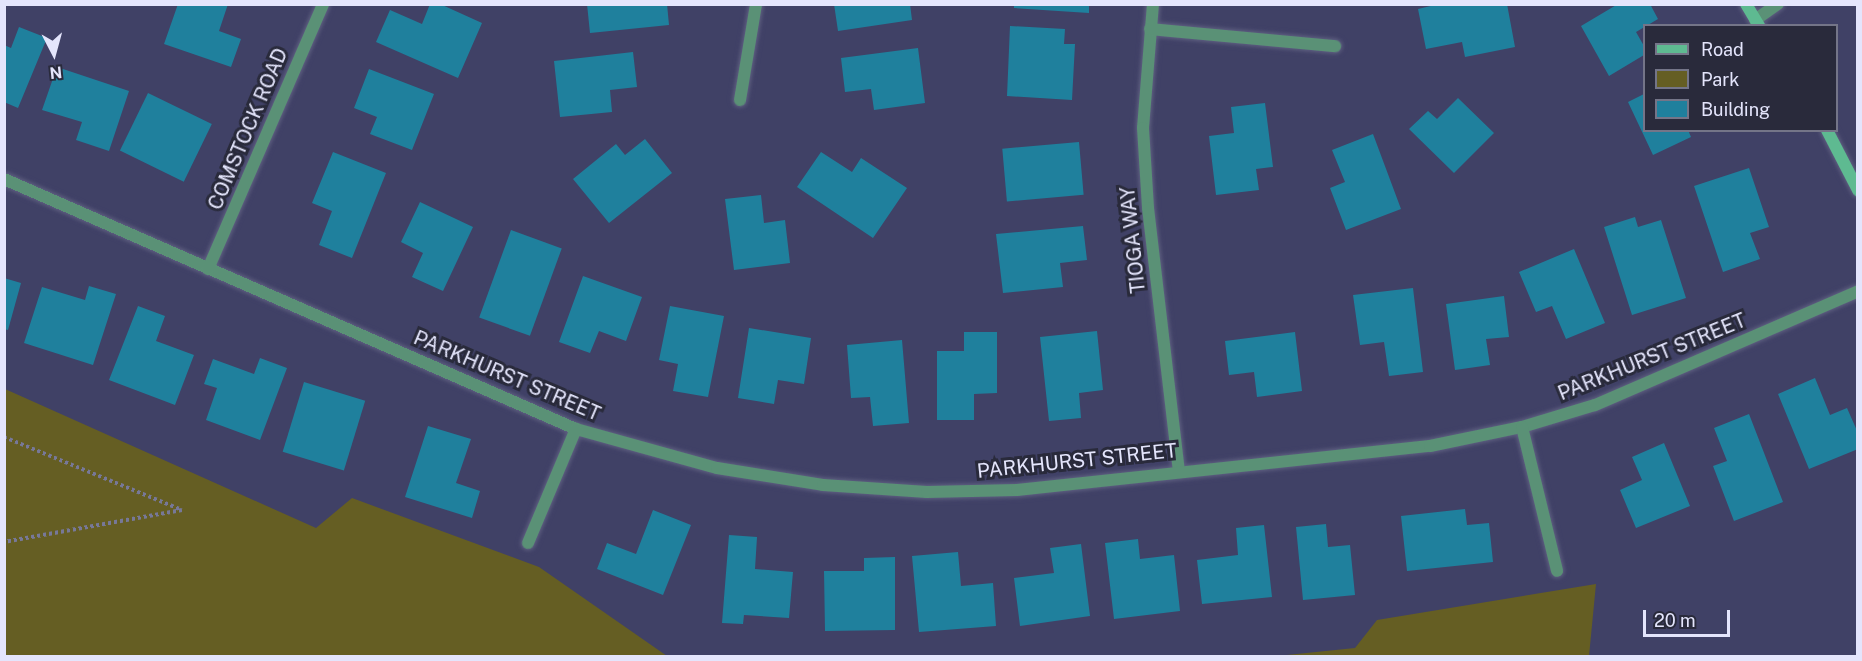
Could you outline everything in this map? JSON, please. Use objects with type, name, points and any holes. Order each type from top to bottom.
[{"type":"street","name":"COMSTOCK ROAD","points":[[208,269],[323,4]]},
{"type":"street","points":[[740,100],[756,4]]},
{"type":"street","name":"TIOGA WAY","points":[[1153,4],[1143,128],[1148,208],[1179,470]]},
{"type":"street","points":[[1746,4],[1757,23],[1778,4]]},
{"type":"street","points":[[1150,28],[1335,46]]},
{"type":"street","points":[[1828,132],[1857,190]]},
{"type":"street","name":"PARKHURST STREET","points":[[4,179],[576,429],[717,468],[823,485],[916,491],[1017,490],[1179,470],[1430,446],[1522,427],[1595,405],[1857,291]]},
{"type":"street","points":[[1522,427],[1557,571]]},
{"type":"street","points":[[528,543],[576,429]]},
{"type":"path","points":[[4,437],[182,510],[4,542]]},
{"type":"green space","points":[[5,389],[316,528],[352,498],[539,567],[667,656],[5,656]]},
{"type":"green space","points":[[1596,584],[1589,656],[1277,656],[1355,648],[1377,620]]},
{"type":"building","points":[[178,4],[228,4],[219,31],[241,39],[231,67],[164,44]]},
{"type":"building","points":[[430,4],[440,4],[482,23],[458,78],[376,42],[390,10],[422,24]]},
{"type":"building","points":[[587,4],[667,4],[669,25],[590,33]]},
{"type":"building","points":[[834,4],[910,4],[912,20],[838,31]]},
{"type":"building","points":[[1014,4],[1089,4],[1089,13],[1014,8]]},
{"type":"building","points":[[1439,4],[1507,4],[1515,47],[1465,57],[1462,42],[1426,49],[1418,9]]},
{"type":"building","points":[[1618,4],[1650,4],[1658,19],[1650,24],[1643,24],[1643,28],[1636,32],[1643,44],[1643,56],[1609,76],[1581,26]]},
{"type":"building","points":[[1010,26],[1065,29],[1064,44],[1075,44],[1072,100],[1007,96]]},
{"type":"building","points":[[19,27],[47,38],[18,108],[4,102],[4,45],[11,48]]},
{"type":"building","points":[[918,48],[925,103],[874,110],[871,89],[845,92],[841,58]]},
{"type":"building","points":[[633,52],[637,87],[610,90],[612,112],[560,117],[554,61]]},
{"type":"building","points":[[57,67],[129,91],[109,151],[76,140],[82,122],[42,110]]},
{"type":"building","points":[[369,69],[434,94],[412,150],[370,134],[377,117],[354,108]]},
{"type":"building","points":[[148,93],[212,124],[184,182],[120,151]]},
{"type":"building","points":[[1643,94],[1643,132],[1689,132],[1691,137],[1653,155],[1628,102]]},
{"type":"building","points":[[1458,98],[1494,133],[1454,173],[1409,129],[1428,111],[1437,119]]},
{"type":"building","points":[[1265,103],[1273,167],[1256,169],[1259,190],[1216,195],[1209,136],[1234,133],[1231,107]]},
{"type":"building","points":[[1373,134],[1401,209],[1346,230],[1330,188],[1345,182],[1332,150]]},
{"type":"building","points":[[645,139],[672,173],[609,223],[573,179],[616,144],[625,155]]},
{"type":"building","points":[[1079,142],[1084,195],[1007,202],[1002,149]]},
{"type":"building","points":[[333,152],[386,173],[352,258],[319,245],[332,211],[312,203]]},
{"type":"building","points":[[821,152],[852,172],[861,158],[907,188],[873,238],[797,187]]},
{"type":"building","points":[[1749,168],[1769,227],[1750,233],[1760,259],[1723,272],[1694,186]]},
{"type":"building","points":[[761,195],[764,223],[785,220],[790,263],[734,270],[725,199]]},
{"type":"building","points":[[420,202],[473,227],[443,291],[412,277],[423,253],[401,242]]},
{"type":"building","points":[[1635,217],[1638,227],[1661,220],[1686,298],[1632,315],[1604,227]]},
{"type":"building","points":[[1083,226],[1087,260],[1060,263],[1063,287],[1003,293],[996,234]]},
{"type":"building","points":[[511,230],[562,248],[530,336],[479,317]]},
{"type":"building","points":[[1574,249],[1605,323],[1566,339],[1552,306],[1536,312],[1519,272]]},
{"type":"building","points":[[583,276],[642,297],[626,341],[599,331],[590,353],[559,342]]},
{"type":"building","points":[[4,278],[21,283],[8,330],[4,329]]},
{"type":"building","points":[[89,286],[116,294],[93,365],[24,343],[42,287],[85,300]]},
{"type":"building","points":[[1413,288],[1423,372],[1389,376],[1384,342],[1360,345],[1353,295]]},
{"type":"building","points":[[1504,296],[1509,337],[1486,339],[1490,365],[1455,370],[1446,304]]},
{"type":"building","points":[[138,306],[165,316],[156,341],[194,355],[175,405],[109,380]]},
{"type":"building","points":[[670,306],[724,316],[708,397],[673,391],[678,364],[659,360]]},
{"type":"building","points":[[749,328],[811,338],[804,384],[778,380],[774,404],[738,398]]},
{"type":"building","points":[[1097,331],[1103,390],[1079,393],[1081,418],[1049,421],[1040,337]]},
{"type":"building","points":[[964,332],[997,332],[997,393],[974,394],[974,420],[937,420],[937,351],[964,351]]},
{"type":"building","points":[[1295,332],[1302,391],[1257,397],[1254,372],[1229,375],[1225,341]]},
{"type":"building","points":[[902,340],[909,423],[873,426],[870,397],[851,398],[847,345]]},
{"type":"building","points":[[260,358],[287,368],[260,440],[206,420],[217,388],[204,384],[213,359],[254,374]]},
{"type":"building","points":[[1815,378],[1830,415],[1847,408],[1858,433],[1858,449],[1809,469],[1778,394]]},
{"type":"building","points":[[304,382],[365,401],[344,471],[283,452]]},
{"type":"building","points":[[1749,414],[1783,502],[1734,521],[1713,466],[1727,461],[1714,428]]},
{"type":"building","points":[[428,426],[471,439],[456,483],[480,491],[472,518],[405,497]]},
{"type":"building","points":[[1664,443],[1690,506],[1636,528],[1620,490],[1642,480],[1632,457]]},
{"type":"building","points":[[1465,509],[1467,525],[1489,523],[1493,562],[1407,571],[1401,516]]},
{"type":"building","points":[[653,510],[691,525],[663,595],[597,569],[607,543],[636,554]]},
{"type":"building","points":[[1326,524],[1328,547],[1350,545],[1355,595],[1303,600],[1296,527]]},
{"type":"building","points":[[1264,525],[1272,597],[1202,604],[1197,560],[1238,555],[1236,528]]},
{"type":"building","points":[[729,535],[757,537],[755,569],[793,572],[789,618],[744,615],[743,624],[722,623]]},
{"type":"building","points":[[1138,539],[1140,559],[1174,555],[1180,611],[1114,619],[1105,543]]},
{"type":"building","points":[[1081,544],[1090,616],[1020,626],[1014,578],[1054,573],[1050,548]]},
{"type":"building","points":[[958,552],[961,586],[993,583],[996,626],[919,632],[912,556]]},
{"type":"building","points":[[895,557],[895,630],[825,631],[824,571],[864,571],[864,558]]}]
